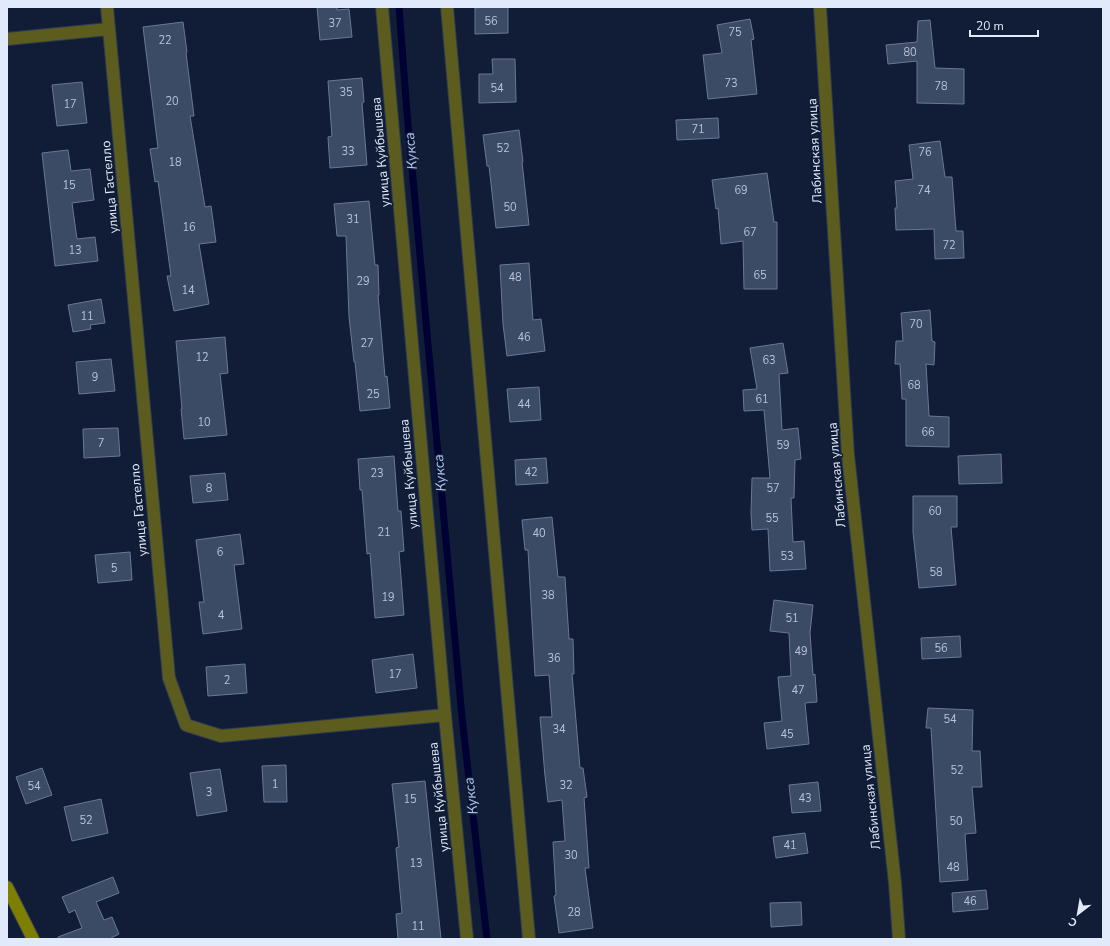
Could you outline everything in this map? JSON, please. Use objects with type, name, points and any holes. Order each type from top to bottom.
[{"type":"street","name":"улица Гастелло","points":[[107,7],[169,678],[186,725],[221,736],[445,715]]},
{"type":"street","name":"улица Куйбышева","points":[[382,7],[445,715],[467,939]]},
{"type":"street","points":[[447,7],[529,939]]},
{"type":"street","name":"Лабинская улица","points":[[820,7],[848,455],[895,883],[899,939]]},
{"type":"street","points":[[7,38],[109,29]]},
{"type":"street","points":[[7,887],[33,939]]},
{"type":"building","points":[[317,7],[337,7],[337,10],[349,9],[352,37],[320,40]]},
{"type":"building","points":[[508,7],[508,33],[475,34],[475,8]]},
{"type":"building","points":[[750,19],[754,39],[751,40],[757,94],[708,99],[703,55],[722,53],[717,25]]},
{"type":"building","points":[[930,20],[935,68],[964,69],[964,104],[917,103],[917,61],[888,64],[886,45],[917,42],[918,21]]},
{"type":"building","points":[[183,22],[194,116],[190,116],[205,207],[211,206],[216,242],[199,244],[209,304],[174,311],[167,276],[171,276],[158,181],[155,182],[150,149],[158,148],[143,27]]},
{"type":"building","points":[[492,59],[515,59],[516,102],[479,103],[479,74],[493,74]]},
{"type":"building","points":[[362,78],[364,102],[362,103],[367,165],[330,168],[328,137],[332,136],[328,81]]},
{"type":"building","points":[[82,82],[87,123],[57,126],[52,85]]},
{"type":"building","points":[[718,118],[719,138],[677,140],[676,120]]},
{"type":"building","points":[[519,130],[529,225],[496,228],[489,166],[487,166],[483,135]]},
{"type":"building","points":[[940,141],[945,177],[952,177],[956,231],[963,231],[964,258],[935,259],[934,229],[896,230],[895,208],[897,208],[895,181],[913,179],[909,145]]},
{"type":"building","points":[[68,150],[71,171],[90,169],[94,200],[72,203],[77,239],[95,237],[98,261],[55,266],[42,153]]},
{"type":"building","points":[[767,173],[774,222],[777,222],[777,289],[744,289],[743,241],[721,244],[718,208],[716,209],[712,180]]},
{"type":"building","points":[[369,201],[375,265],[378,265],[378,295],[385,377],[387,376],[390,408],[360,411],[349,317],[346,236],[337,236],[334,204]]},
{"type":"building","points":[[529,263],[533,320],[541,319],[545,351],[507,356],[503,324],[500,265]]},
{"type":"building","points":[[101,299],[105,323],[90,325],[91,329],[73,332],[68,305]]},
{"type":"building","points":[[930,310],[932,341],[935,342],[934,365],[926,364],[929,416],[949,417],[949,447],[906,446],[906,399],[902,399],[900,364],[895,364],[896,341],[903,341],[901,313]]},
{"type":"building","points":[[225,337],[228,373],[220,374],[227,435],[184,439],[176,341]]},
{"type":"building","points":[[783,343],[788,373],[779,374],[782,430],[798,428],[801,459],[795,460],[794,498],[791,498],[793,542],[804,541],[806,569],[770,571],[768,529],[752,530],[751,513],[752,478],[770,478],[764,410],[744,411],[743,390],[757,389],[750,348]]},
{"type":"building","points":[[111,359],[115,391],[79,394],[76,362]]},
{"type":"building","points":[[539,387],[541,420],[510,422],[507,389]]},
{"type":"building","points":[[118,428],[120,456],[84,458],[83,429]]},
{"type":"building","points":[[1001,454],[1002,483],[959,484],[958,456]]},
{"type":"building","points":[[394,456],[398,511],[401,511],[404,551],[399,552],[404,615],[375,618],[370,553],[367,554],[358,459]]},
{"type":"building","points":[[546,458],[548,483],[516,485],[515,460]]},
{"type":"building","points":[[225,473],[228,500],[193,503],[190,476]]},
{"type":"building","points":[[913,496],[957,496],[957,527],[951,527],[956,585],[919,588],[913,532]]},
{"type":"building","points":[[552,517],[558,577],[565,577],[569,639],[573,639],[574,674],[572,674],[580,768],[583,768],[587,797],[584,798],[589,868],[585,868],[593,928],[559,933],[554,896],[556,895],[553,842],[565,841],[562,800],[548,802],[540,717],[552,717],[549,675],[535,676],[528,550],[525,550],[522,520]]},
{"type":"building","points":[[240,534],[244,564],[234,565],[242,629],[203,634],[199,602],[204,602],[196,540]]},
{"type":"building","points":[[130,552],[132,580],[98,583],[95,555]]},
{"type":"building","points":[[774,600],[813,605],[810,633],[813,675],[815,674],[817,702],[805,703],[809,744],[767,749],[764,723],[782,721],[778,677],[791,676],[789,633],[770,631]]},
{"type":"building","points":[[960,636],[961,657],[922,659],[921,638]]},
{"type":"building","points":[[413,654],[417,688],[376,693],[372,660]]},
{"type":"building","points":[[245,664],[247,693],[208,696],[206,667]]},
{"type":"building","points":[[928,708],[973,710],[972,751],[980,751],[982,787],[972,787],[976,833],[965,834],[968,880],[940,882],[931,728],[926,728]]},
{"type":"building","points":[[286,765],[287,802],[264,802],[262,766]]},
{"type":"building","points":[[42,768],[52,795],[26,804],[16,777]]},
{"type":"building","points":[[220,769],[227,811],[197,816],[190,773]]},
{"type":"building","points":[[425,781],[441,939],[398,939],[396,914],[402,913],[396,848],[399,847],[392,784]]},
{"type":"building","points":[[818,782],[821,811],[792,813],[789,785]]},
{"type":"building","points":[[101,799],[108,833],[72,841],[64,807]]},
{"type":"building","points":[[805,833],[808,853],[776,858],[773,837]]},
{"type":"building","points":[[113,877],[119,893],[96,902],[104,920],[112,917],[119,934],[111,939],[58,939],[58,937],[82,928],[75,910],[69,913],[62,897]]},
{"type":"building","points":[[986,890],[988,909],[953,912],[952,893]]},
{"type":"building","points":[[801,902],[802,925],[771,927],[770,903]]},
{"type":"waterway","name":"Кукса","points":[[399,7],[407,113],[462,717],[487,939]]}]
